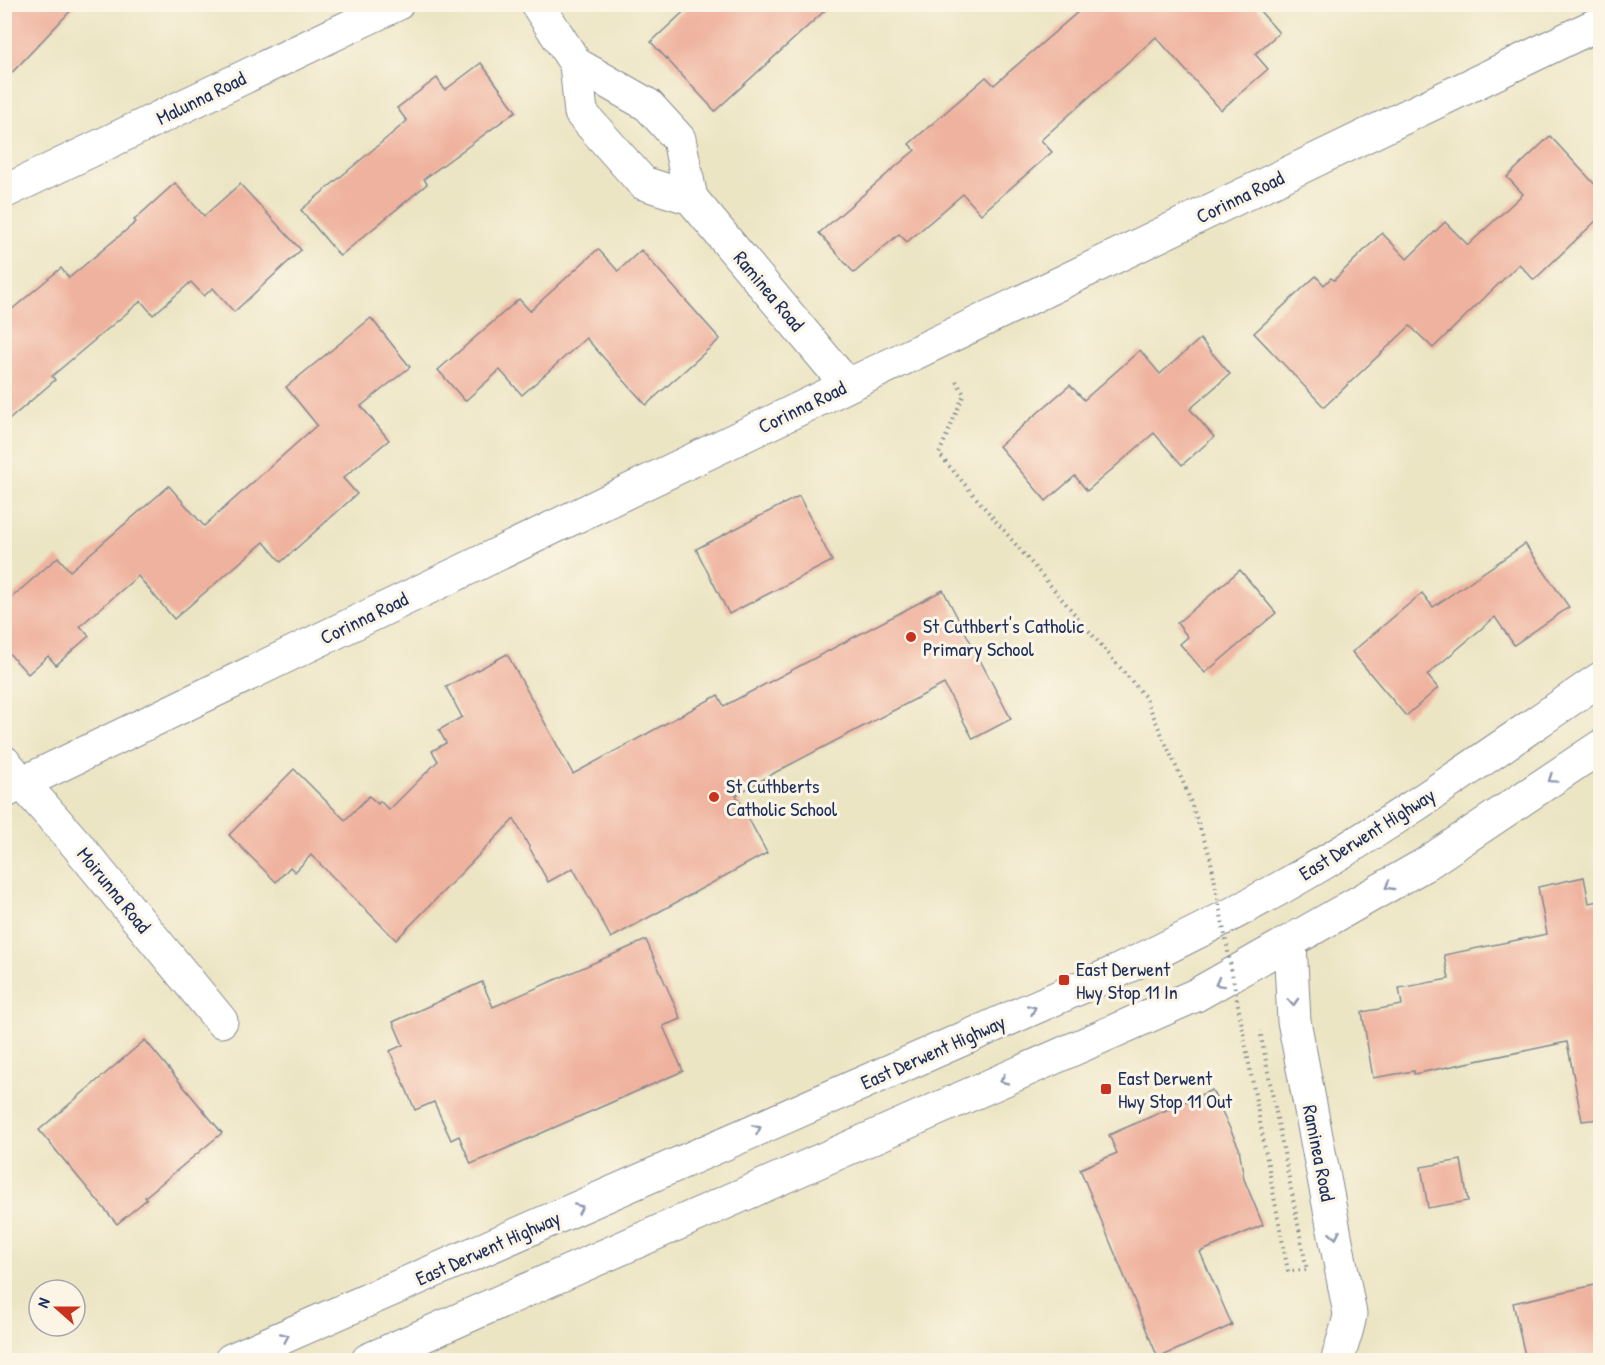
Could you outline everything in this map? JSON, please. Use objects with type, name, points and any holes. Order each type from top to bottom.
[{"type":"main road","name":"Malunna Road","points":[[4,192],[397,4]]},
{"type":"main road","name":"Raminea Road","points":[[537,4],[576,64],[581,113],[644,183],[691,198]]},
{"type":"main road","name":"Corinna Road","points":[[11,779],[933,345],[1600,23]]},
{"type":"main road","name":"Raminea Road","points":[[576,64],[648,105],[679,139],[691,198],[847,385]]},
{"type":"main road","name":"East Derwent Highway","points":[[231,1360],[1118,971],[1177,943],[1286,885],[1401,813],[1600,679]]},
{"type":"main road","points":[[368,1360],[1186,1000],[1424,865],[1600,747]]},
{"type":"main road","name":"Moirunna Road","points":[[11,779],[77,845],[221,1020]]},
{"type":"main road","name":"Raminea Road","points":[[1290,943],[1294,1021],[1350,1314],[1348,1330],[1340,1348],[1338,1360]]},
{"type":"path","points":[[933,345],[964,394],[939,454],[1145,697],[1186,789],[1210,856],[1288,1271],[1307,1270],[1260,1031]]},
{"type":"building","points":[[4,4],[77,4],[4,81]]},
{"type":"building","points":[[692,4],[832,4],[715,111],[651,42]]},
{"type":"building","points":[[1087,4],[1254,4],[1279,33],[1255,54],[1268,69],[1221,110],[1156,37],[1041,140],[1052,152],[981,214],[963,194],[907,242],[899,234],[854,273],[819,233],[915,150],[909,144],[986,77],[994,85]]},
{"type":"building","points":[[481,63],[516,111],[424,179],[427,184],[340,256],[301,210],[407,121],[397,108],[437,78],[445,90]]},
{"type":"building","points":[[1550,136],[1600,190],[1600,217],[1534,280],[1519,264],[1433,348],[1410,326],[1324,407],[1254,333],[1316,276],[1324,285],[1331,278],[1334,280],[1382,233],[1407,259],[1445,222],[1468,245],[1523,194],[1507,177]]},
{"type":"building","points":[[175,183],[204,216],[240,184],[301,250],[234,312],[213,288],[204,296],[191,282],[153,315],[141,301],[52,376],[55,380],[4,424],[4,316],[61,268],[69,278],[136,222],[134,220]]},
{"type":"building","points":[[598,249],[618,271],[641,250],[720,339],[646,405],[586,338],[522,395],[500,370],[465,401],[438,370],[519,299],[530,311]]},
{"type":"building","points":[[371,318],[410,367],[361,406],[389,440],[343,478],[357,494],[281,562],[264,542],[174,619],[138,576],[80,626],[89,636],[56,665],[48,656],[28,674],[4,648],[4,604],[58,557],[70,571],[169,486],[204,526],[317,425],[286,387]]},
{"type":"building","points":[[1200,339],[1230,374],[1190,409],[1214,437],[1182,465],[1154,433],[1087,491],[1075,476],[1046,501],[999,446],[1070,385],[1084,400],[1140,350],[1160,374]]},
{"type":"building","points":[[799,496],[832,561],[729,614],[696,549]]},
{"type":"building","points":[[1525,544],[1569,607],[1514,645],[1495,617],[1427,675],[1438,688],[1406,716],[1352,652],[1422,593],[1433,607]]},
{"type":"building","points":[[1240,570],[1276,613],[1205,673],[1180,644],[1188,637],[1177,623]]},
{"type":"building","points":[[943,590],[1011,719],[973,739],[944,684],[776,772],[736,795],[767,853],[611,938],[573,868],[548,882],[514,819],[396,940],[311,855],[295,872],[290,867],[276,882],[229,835],[294,769],[345,820],[369,796],[378,804],[380,801],[389,810],[438,761],[432,751],[446,743],[439,730],[462,717],[446,687],[507,654],[573,774],[718,695],[724,706]]},
{"type":"building","points":[[1584,877],[1589,903],[1600,901],[1600,1119],[1582,1121],[1567,1042],[1414,1074],[1414,1071],[1373,1078],[1362,1012],[1402,1005],[1399,988],[1449,979],[1444,955],[1547,934],[1538,887]]},
{"type":"building","points":[[646,940],[681,1019],[663,1026],[683,1071],[471,1164],[459,1136],[451,1140],[434,1102],[415,1110],[390,1051],[403,1045],[393,1022],[482,982],[493,1007]]},
{"type":"building","points":[[145,1040],[222,1133],[145,1197],[147,1199],[117,1224],[39,1130]]},
{"type":"building","points":[[1212,1090],[1239,1148],[1244,1179],[1263,1225],[1200,1252],[1232,1325],[1158,1358],[1080,1169],[1117,1153],[1109,1135]]},
{"type":"building","points":[[1461,1160],[1468,1201],[1428,1208],[1421,1167]]},
{"type":"building","points":[[1595,1285],[1600,1308],[1600,1360],[1526,1360],[1513,1303]]},
{"type":"place","name":"St Cuthbert's Catholic Primary School","points":[[911,637]]},
{"type":"place","name":"St Cuthberts Catholic School","points":[[714,797]]},
{"type":"place","name":"East Derwent Hwy Stop 11 In","points":[[1064,980]]},
{"type":"place","name":"East Derwent Hwy Stop 11 Out","points":[[1106,1089]]}]
